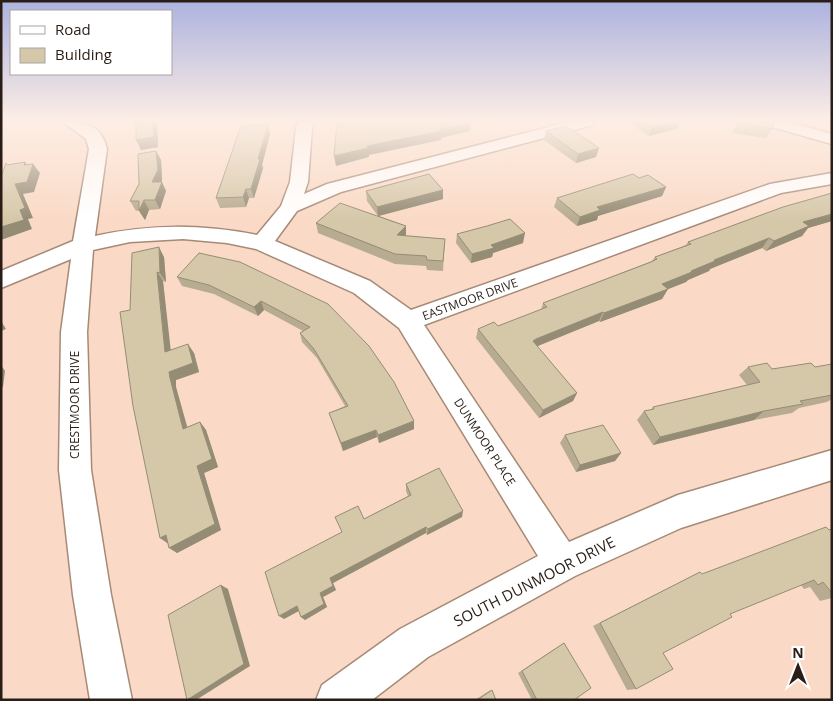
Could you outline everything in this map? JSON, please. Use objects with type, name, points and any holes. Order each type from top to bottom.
[{"type":"street","name":"CRESTMOOR DRIVE","points":[[97,155],[83,245],[74,332],[75,470],[92,595],[111,700]]},
{"type":"street","points":[[262,243],[290,206],[299,182],[302,155]]},
{"type":"street","points":[[290,206],[334,188],[462,155]]},
{"type":"street","name":"EASTMOOR DRIVE","points":[[1,280],[83,245],[130,235],[182,232],[227,236],[262,243],[362,287],[408,321],[777,188],[832,178]]},
{"type":"street","name":"DUNMOOR PLACE","points":[[408,321],[562,563]]},
{"type":"street","name":"SOUTH DUNMOOR DRIVE","points":[[337,700],[414,643],[562,563],[678,512],[832,465]]},
{"type":"building","points":[[138,155],[156,155],[158,170],[152,182],[162,182],[155,200],[144,200],[139,211],[139,201],[130,201],[139,184]]},
{"type":"building","points":[[231,155],[259,155],[258,159],[260,159],[251,189],[246,189],[243,197],[216,198]]},
{"type":"building","points":[[25,162],[24,165],[33,164],[27,182],[15,184],[25,208],[20,210],[24,220],[1,227],[1,177],[6,163],[7,165]]},
{"type":"building","points":[[429,174],[443,190],[377,207],[366,191]]},
{"type":"building","points":[[633,174],[639,178],[648,175],[666,187],[597,207],[600,210],[580,217],[557,198]]},
{"type":"building","points":[[832,193],[832,214],[803,222],[809,226],[774,241],[769,238],[714,260],[692,272],[662,284],[668,289],[603,312],[533,341],[577,393],[543,410],[478,329],[494,322],[498,326],[547,307],[543,303],[651,262],[657,259],[655,257],[691,244],[688,242],[783,207]]},
{"type":"building","points":[[340,203],[406,226],[397,235],[445,239],[443,261],[427,260],[426,256],[395,254],[316,223]]},
{"type":"building","points":[[510,219],[525,233],[491,245],[494,248],[472,254],[457,234],[487,226]]},
{"type":"building","points":[[159,247],[160,273],[157,272],[165,352],[188,344],[193,363],[169,372],[170,378],[183,429],[200,422],[212,459],[197,466],[215,524],[169,548],[166,535],[160,538],[133,406],[120,312],[130,310],[132,253]]},
{"type":"building","points":[[199,253],[240,262],[328,304],[369,346],[394,382],[414,421],[378,435],[376,430],[341,443],[329,413],[348,406],[314,349],[300,333],[310,327],[261,301],[254,307],[209,285],[177,277]]},
{"type":"building","points":[[767,363],[772,369],[811,363],[815,367],[832,364],[832,395],[800,401],[803,404],[764,411],[660,437],[644,411],[654,409],[653,407],[760,382],[748,367]]},
{"type":"building","points":[[603,425],[621,453],[580,465],[565,435]]},
{"type":"building","points":[[439,468],[463,511],[428,529],[426,527],[330,578],[333,586],[320,593],[324,604],[301,617],[297,606],[279,616],[265,572],[342,532],[335,517],[358,506],[364,519],[411,495],[406,484]]},
{"type":"building","points":[[826,527],[829,530],[832,529],[832,593],[823,582],[818,585],[814,580],[730,614],[732,617],[663,653],[673,669],[636,689],[600,623],[700,572],[702,574]]},
{"type":"building","points":[[221,585],[244,664],[187,700],[168,615]]},
{"type":"building","points":[[564,643],[591,688],[574,700],[537,700],[522,671]]},
{"type":"building","points":[[492,690],[496,700],[477,700]]}]
